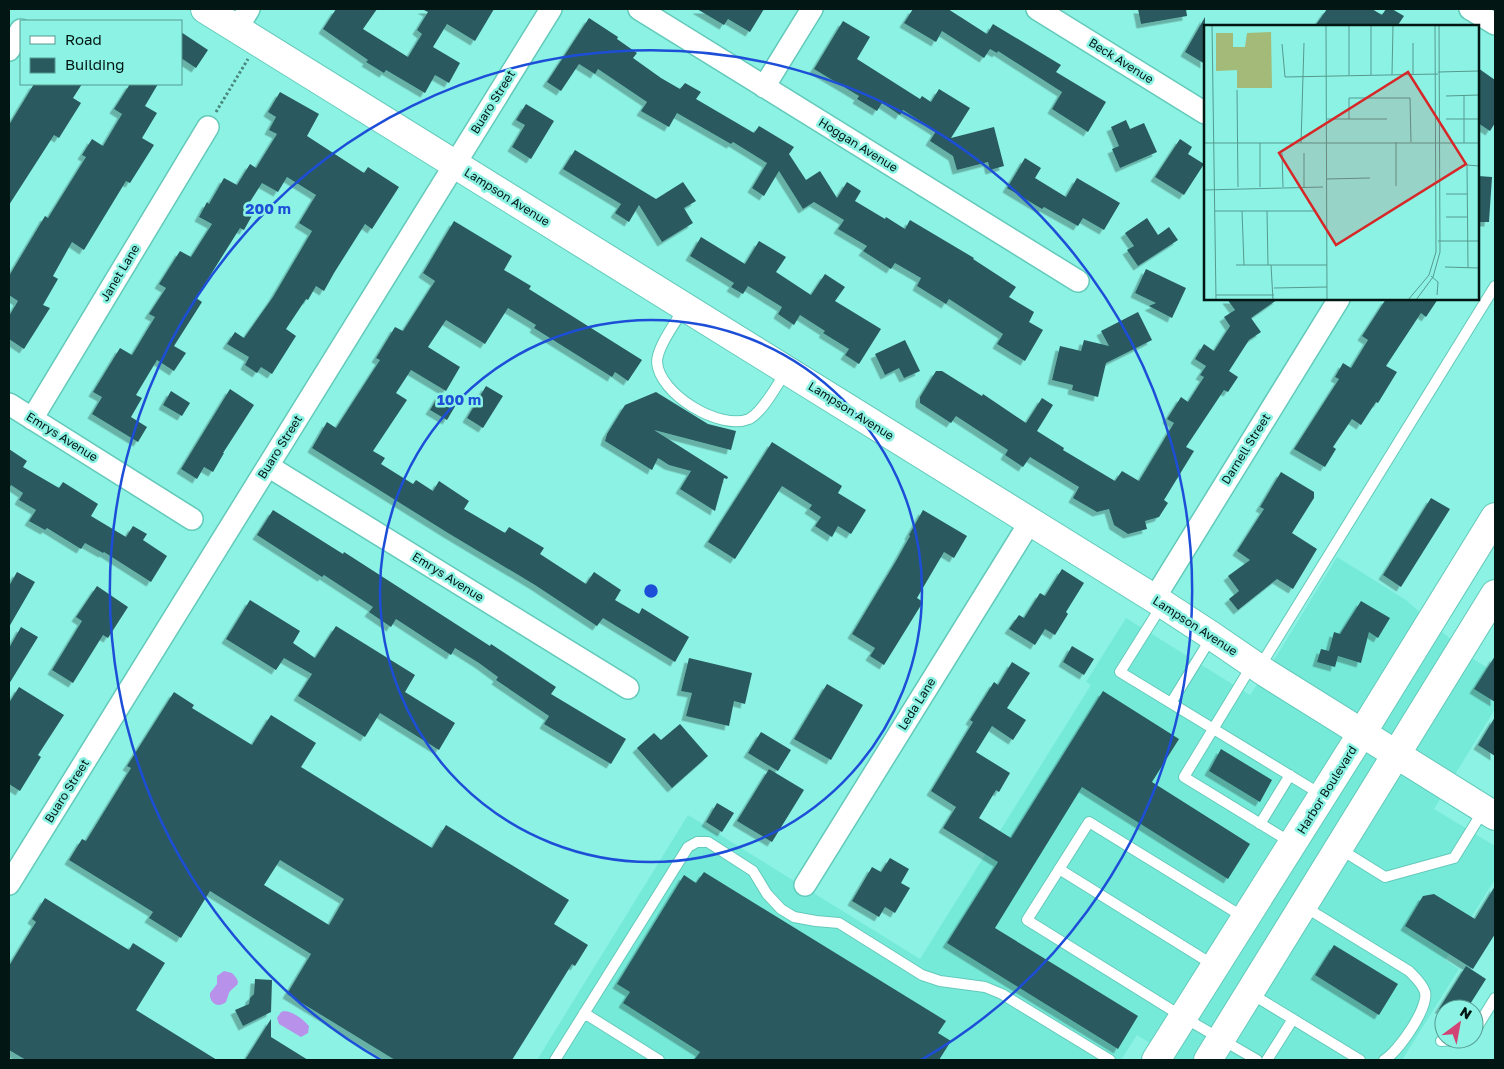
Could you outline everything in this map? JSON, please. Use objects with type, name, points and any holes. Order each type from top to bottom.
[{"type":"street","name":"Lampson Avenue","points":[[205,9],[248,26],[454,165],[1158,602],[1362,734],[1490,813]]},
{"type":"street","name":"Buaro Street","points":[[9,884],[551,9]]},
{"type":"street","name":"Hoggan Avenue","points":[[639,9],[1078,281]]},
{"type":"street","points":[[764,87],[812,9]]},
{"type":"street","name":"Beck Avenue","points":[[1037,9],[1204,112]]},
{"type":"street","points":[[1470,9],[1495,24]]},
{"type":"street","points":[[9,50],[20,31]]},
{"type":"street","name":"Janet Lane","points":[[32,418],[208,127]]},
{"type":"street","name":"Darnell Street","points":[[1158,602],[1338,300]]},
{"type":"street","name":"Emrys Avenue","points":[[9,404],[192,519]]},
{"type":"street","name":"Emrys Avenue","points":[[268,466],[628,688]]},
{"type":"street","name":"Harbor Boulevard","points":[[1156,1060],[1362,734],[1495,517]]},
{"type":"street","name":"Leda Lane","points":[[804,885],[1030,522]]},
{"type":"street","points":[[1215,1050],[1495,594]]},
{"type":"lane","points":[[1293,844],[1184,777],[1495,286]]},
{"type":"lane","points":[[684,307],[659,352],[657,363],[667,386],[680,398],[706,414],[731,422],[749,419],[758,413],[787,371]]},
{"type":"lane","points":[[1158,602],[1120,672],[1323,796]]},
{"type":"lane","points":[[1171,703],[1212,636]]},
{"type":"lane","points":[[1260,824],[1290,775]]},
{"type":"lane","points":[[1339,848],[1385,877],[1454,858],[1490,813]]},
{"type":"lane","points":[[1245,919],[1089,822],[1027,920],[1184,1017],[1215,1050],[1257,1060]]},
{"type":"lane","points":[[555,1060],[688,847],[697,842],[708,842],[753,870],[767,894],[781,908],[794,917],[839,923],[922,975],[940,981],[986,987],[1002,994],[1110,1060]]},
{"type":"lane","points":[[1059,869],[1216,967]]},
{"type":"lane","points":[[1303,906],[1409,971],[1420,981],[1425,993],[1424,1006],[1399,1047],[1391,1056],[1384,1060]]},
{"type":"lane","points":[[1250,993],[1360,1060]]},
{"type":"lane","points":[[1484,1016],[1495,998]]},
{"type":"lane","points":[[584,1013],[660,1060]]},
{"type":"lane","points":[[1267,1060],[1293,1020]]},
{"type":"path","points":[[208,127],[248,26]]},
{"type":"shaded area","points":[[1337,557],[1406,600],[1473,659],[1495,672],[1495,709],[1434,809],[1495,846],[1495,879],[1445,960],[1459,969],[1440,999],[1434,999],[1434,1009],[1402,1060],[1177,1060],[1137,1035],[1121,1060],[537,1060],[688,815],[920,959],[1091,685],[1086,682],[1126,618],[1250,695]]},
{"type":"shaded area","points":[[224,971],[232,973],[238,980],[238,983],[229,993],[226,1002],[217,1005],[211,1000],[210,993],[217,984],[217,976]]},
{"type":"shaded area","points":[[284,1011],[294,1014],[304,1021],[309,1026],[308,1033],[301,1037],[279,1024],[277,1018]]},
{"type":"building","points":[[336,9],[377,9],[363,29],[408,57],[422,34],[417,30],[428,12],[422,9],[494,9],[475,41],[447,24],[433,47],[460,63],[449,83],[435,75],[425,93],[386,70],[384,73],[366,62],[368,60],[323,29]]},
{"type":"building","points":[[697,9],[764,9],[750,32],[728,19],[724,25]]},
{"type":"building","points":[[913,9],[948,9],[987,34],[993,24],[1061,65],[1056,72],[1106,102],[1088,132],[1052,109],[1062,92],[998,51],[997,53],[990,49],[984,58],[942,31],[936,42],[904,23]]},
{"type":"building","points":[[1138,9],[1186,9],[1187,16],[1141,24]]},
{"type":"building","points":[[1327,9],[1372,9],[1382,15],[1386,9],[1392,9],[1404,16],[1398,25],[1316,25]]},
{"type":"building","points":[[1205,17],[1204,63],[1185,52]]},
{"type":"building","points":[[589,18],[618,37],[617,39],[637,53],[633,58],[661,78],[680,89],[685,83],[701,92],[696,99],[754,133],[759,126],[794,147],[789,154],[806,180],[820,171],[837,198],[847,182],[861,191],[855,201],[905,229],[910,220],[974,258],[1016,287],[1009,297],[1034,312],[1029,322],[1043,330],[1025,361],[997,344],[1003,334],[949,299],[946,304],[917,286],[921,278],[895,263],[891,269],[863,251],[867,246],[838,229],[844,220],[814,202],[803,209],[779,171],[764,196],[752,188],[767,163],[733,142],[731,144],[677,113],[669,127],[641,111],[647,102],[598,69],[595,74],[579,64],[561,91],[547,82]]},
{"type":"building","points":[[843,21],[870,37],[857,59],[920,99],[922,96],[931,102],[939,89],[970,108],[951,138],[994,127],[1004,166],[990,170],[988,162],[957,170],[953,156],[930,141],[936,131],[903,110],[900,115],[882,103],[877,111],[857,99],[859,96],[814,69]]},
{"type":"building","points":[[182,33],[208,50],[196,68],[182,59]]},
{"type":"building","points":[[1479,69],[1495,80],[1495,123],[1490,131],[1479,124]]},
{"type":"building","points":[[33,85],[81,85],[73,98],[81,103],[59,138],[54,135],[9,205],[9,125]]},
{"type":"building","points":[[129,85],[157,85],[145,106],[157,113],[142,138],[154,145],[130,183],[126,181],[84,250],[72,242],[53,276],[58,279],[43,305],[50,308],[24,349],[9,339],[9,316],[18,301],[9,295],[9,276],[45,216],[48,218],[86,157],[82,155],[92,139],[103,146],[122,114],[114,109]]},
{"type":"building","points":[[280,92],[319,114],[307,136],[364,173],[368,167],[399,187],[372,229],[365,224],[324,291],[316,286],[308,300],[306,299],[286,329],[296,336],[272,374],[261,367],[257,373],[245,365],[249,357],[227,344],[235,332],[244,338],[273,297],[312,231],[299,223],[316,195],[287,177],[278,192],[262,183],[246,208],[254,212],[244,230],[240,228],[196,298],[202,302],[174,346],[186,353],[174,371],[157,360],[136,395],[142,398],[131,417],[147,427],[138,442],[92,414],[102,397],[93,392],[120,348],[132,355],[155,317],[149,314],[166,288],[159,284],[180,251],[191,257],[212,224],[199,217],[224,178],[237,185],[250,164],[256,168],[277,134],[269,130],[276,117],[268,112]]},
{"type":"building","points":[[526,104],[554,121],[531,159],[512,147],[525,125],[516,120]]},
{"type":"building","points":[[1126,120],[1130,129],[1144,123],[1157,152],[1120,168],[1112,149],[1119,146],[1111,127]]},
{"type":"building","points":[[1180,139],[1192,147],[1188,154],[1204,164],[1184,195],[1155,177]]},
{"type":"building","points":[[575,150],[656,199],[683,182],[696,201],[684,208],[693,223],[662,242],[639,205],[629,222],[615,213],[621,204],[563,169]]},
{"type":"building","points":[[1025,158],[1041,168],[1035,178],[1066,197],[1077,178],[1120,203],[1104,230],[1083,218],[1078,226],[1044,207],[1042,209],[1007,188]]},
{"type":"building","points":[[1479,176],[1492,177],[1489,222],[1479,222]]},
{"type":"building","points":[[1147,218],[1158,235],[1169,227],[1178,240],[1138,266],[1127,250],[1134,246],[1125,233]]},
{"type":"building","points":[[454,221],[512,256],[504,270],[531,286],[529,289],[642,360],[628,381],[615,372],[612,377],[534,328],[536,325],[508,308],[485,344],[446,320],[428,347],[460,367],[446,391],[411,370],[396,393],[407,400],[373,451],[385,458],[381,464],[413,484],[416,480],[433,491],[439,481],[469,501],[464,509],[505,533],[509,527],[544,548],[540,554],[586,584],[594,572],[621,590],[615,600],[639,614],[642,608],[689,637],[675,662],[603,618],[597,626],[535,585],[312,448],[327,422],[336,428],[380,360],[376,358],[395,327],[403,331],[435,281],[423,273]]},
{"type":"building","points":[[701,237],[745,264],[759,241],[786,257],[776,272],[811,295],[825,274],[845,287],[835,301],[881,329],[859,364],[845,355],[849,349],[823,333],[825,331],[800,315],[794,325],[778,314],[782,307],[748,286],[743,294],[731,287],[734,283],[690,256]]},
{"type":"building","points":[[1146,269],[1186,288],[1172,318],[1149,306],[1156,303],[1135,293]]},
{"type":"building","points":[[1228,300],[1277,300],[1251,318],[1261,332],[1249,340],[1229,371],[1238,377],[1228,392],[1224,390],[1186,447],[1194,451],[1164,500],[1168,503],[1159,517],[1145,521],[1147,529],[1128,534],[1114,525],[1109,509],[1097,512],[1073,498],[1079,487],[1030,457],[1023,467],[1005,455],[1008,450],[956,416],[951,423],[920,403],[920,397],[936,371],[942,371],[982,396],[983,394],[1026,423],[1042,398],[1053,405],[1037,431],[1064,448],[1063,450],[1115,481],[1122,471],[1139,481],[1174,423],[1167,419],[1181,397],[1188,402],[1204,377],[1200,375],[1206,366],[1195,359],[1204,344],[1214,351],[1230,326],[1224,317],[1235,310]]},
{"type":"building","points":[[1385,300],[1437,300],[1426,317],[1421,313],[1386,366],[1397,372],[1378,403],[1376,402],[1361,425],[1352,419],[1333,447],[1336,449],[1325,467],[1294,449],[1339,379],[1335,377],[1343,363],[1351,368],[1368,340],[1362,336]]},
{"type":"building","points":[[1138,312],[1152,340],[1106,363],[1098,397],[1072,390],[1073,385],[1052,380],[1060,346],[1081,351],[1084,340],[1109,346],[1101,331]]},
{"type":"building","points":[[905,340],[920,371],[904,378],[899,368],[885,375],[875,354]]},
{"type":"building","points":[[486,386],[503,396],[483,428],[467,418]]},
{"type":"building","points":[[230,389],[254,405],[213,472],[204,467],[197,479],[181,469]]},
{"type":"building","points":[[171,391],[190,403],[182,416],[163,405]]},
{"type":"building","points":[[441,392],[457,403],[447,420],[430,410]]},
{"type":"building","points":[[656,392],[708,424],[736,431],[731,450],[654,430],[728,477],[727,479],[724,478],[715,511],[680,489],[691,471],[669,465],[658,458],[652,470],[605,441],[607,434],[625,405]]},
{"type":"building","points":[[772,442],[842,486],[838,493],[866,510],[851,534],[838,526],[832,537],[815,526],[821,517],[809,509],[812,505],[782,486],[735,559],[708,542]]},
{"type":"building","points":[[9,449],[27,461],[23,467],[59,488],[63,482],[98,504],[91,516],[126,537],[133,526],[147,534],[143,540],[167,556],[151,582],[104,552],[85,543],[81,549],[47,528],[45,530],[29,521],[36,510],[19,500],[23,493],[11,485],[9,489]]},
{"type":"building","points":[[1281,472],[1314,492],[1314,498],[1292,533],[1317,549],[1293,589],[1277,579],[1238,610],[1229,599],[1239,591],[1228,576],[1250,560],[1237,551],[1264,509],[1260,507]]},
{"type":"building","points":[[1431,498],[1450,509],[1401,587],[1383,575]]},
{"type":"building","points":[[273,510],[343,554],[344,552],[490,646],[491,644],[556,687],[551,694],[626,739],[611,764],[544,724],[549,716],[496,680],[498,677],[479,663],[455,648],[451,655],[396,619],[391,627],[369,612],[373,607],[257,535]]},
{"type":"building","points":[[923,510],[967,536],[954,558],[944,552],[917,598],[923,602],[884,665],[870,656],[875,648],[852,634],[896,561]]},
{"type":"building","points":[[1062,569],[1084,583],[1066,612],[1068,614],[1055,635],[1045,629],[1035,645],[1009,629],[1019,615],[1024,618],[1040,593],[1045,596]]},
{"type":"building","points":[[17,572],[35,582],[9,627],[9,586]]},
{"type":"building","points":[[97,586],[128,607],[108,638],[103,635],[73,683],[52,670],[82,621],[76,617]]},
{"type":"building","points":[[250,600],[300,631],[293,643],[315,658],[336,626],[415,675],[405,692],[455,723],[439,750],[380,713],[365,737],[298,696],[312,674],[284,658],[276,670],[226,639]]},
{"type":"building","points":[[1361,601],[1390,618],[1378,638],[1369,632],[1361,663],[1338,656],[1335,667],[1317,662],[1321,649],[1329,651],[1334,632],[1340,634]]},
{"type":"building","points":[[21,627],[38,637],[9,684],[9,648]]},
{"type":"building","points":[[1072,646],[1094,659],[1084,675],[1063,662]]},
{"type":"building","points":[[1495,656],[1495,702],[1474,689]]},
{"type":"building","points":[[689,658],[752,673],[745,704],[734,701],[729,726],[686,716],[692,693],[681,691]]},
{"type":"building","points":[[1012,662],[1030,673],[1007,708],[1026,720],[1013,740],[992,726],[976,752],[1010,773],[999,792],[996,790],[979,818],[1011,838],[1103,691],[1179,739],[1152,782],[1250,844],[1228,879],[1082,787],[995,928],[1138,1016],[1118,1049],[947,943],[998,862],[943,828],[956,807],[931,791],[973,722],[970,720],[994,682],[998,685]]},
{"type":"building","points":[[827,684],[863,705],[831,760],[794,739]]},
{"type":"building","points":[[19,687],[64,715],[38,755],[41,757],[20,791],[9,784],[9,703]]},
{"type":"building","points":[[174,692],[194,705],[192,708],[252,745],[271,715],[316,743],[301,767],[432,848],[446,825],[569,900],[554,924],[588,945],[575,966],[572,964],[512,1060],[395,1060],[287,994],[311,954],[210,891],[181,938],[149,918],[153,912],[69,860],[82,839],[86,841],[131,768],[127,766]],"holes":[[[280,860],[344,899],[329,925],[264,885]]]},
{"type":"building","points":[[1495,717],[1495,756],[1478,745]]},
{"type":"building","points":[[680,724],[708,756],[672,788],[637,748],[654,733],[661,740]]},
{"type":"building","points":[[761,732],[791,750],[778,771],[748,753]]},
{"type":"building","points":[[1221,749],[1272,780],[1260,802],[1209,771]]},
{"type":"building","points":[[769,769],[804,790],[772,842],[737,821]]},
{"type":"building","points":[[717,803],[734,813],[722,832],[706,822]]},
{"type":"building","points":[[890,858],[909,869],[901,883],[910,888],[895,913],[885,907],[879,917],[852,901],[872,867],[881,872]]},
{"type":"building","points":[[704,872],[946,1021],[938,1033],[951,1041],[939,1060],[694,1060],[700,1052],[623,1003],[630,992],[617,984],[684,875],[696,883]]},
{"type":"building","points":[[1495,886],[1495,934],[1473,969],[1405,926],[1423,896],[1434,894],[1475,919]]},
{"type":"building","points":[[45,898],[129,950],[133,943],[165,963],[136,1010],[217,1060],[26,1060],[9,1050],[9,966],[36,922],[32,919]]},
{"type":"building","points":[[1334,945],[1398,984],[1379,1015],[1315,975]]},
{"type":"building","points":[[1466,966],[1486,979],[1473,999],[1445,999]]},
{"type":"building","points":[[255,979],[272,980],[271,1012],[243,1026],[235,1010],[249,1004],[250,998],[254,994]]},
{"type":"building","points":[[271,1019],[271,1037],[308,1060],[245,1060]]}]
